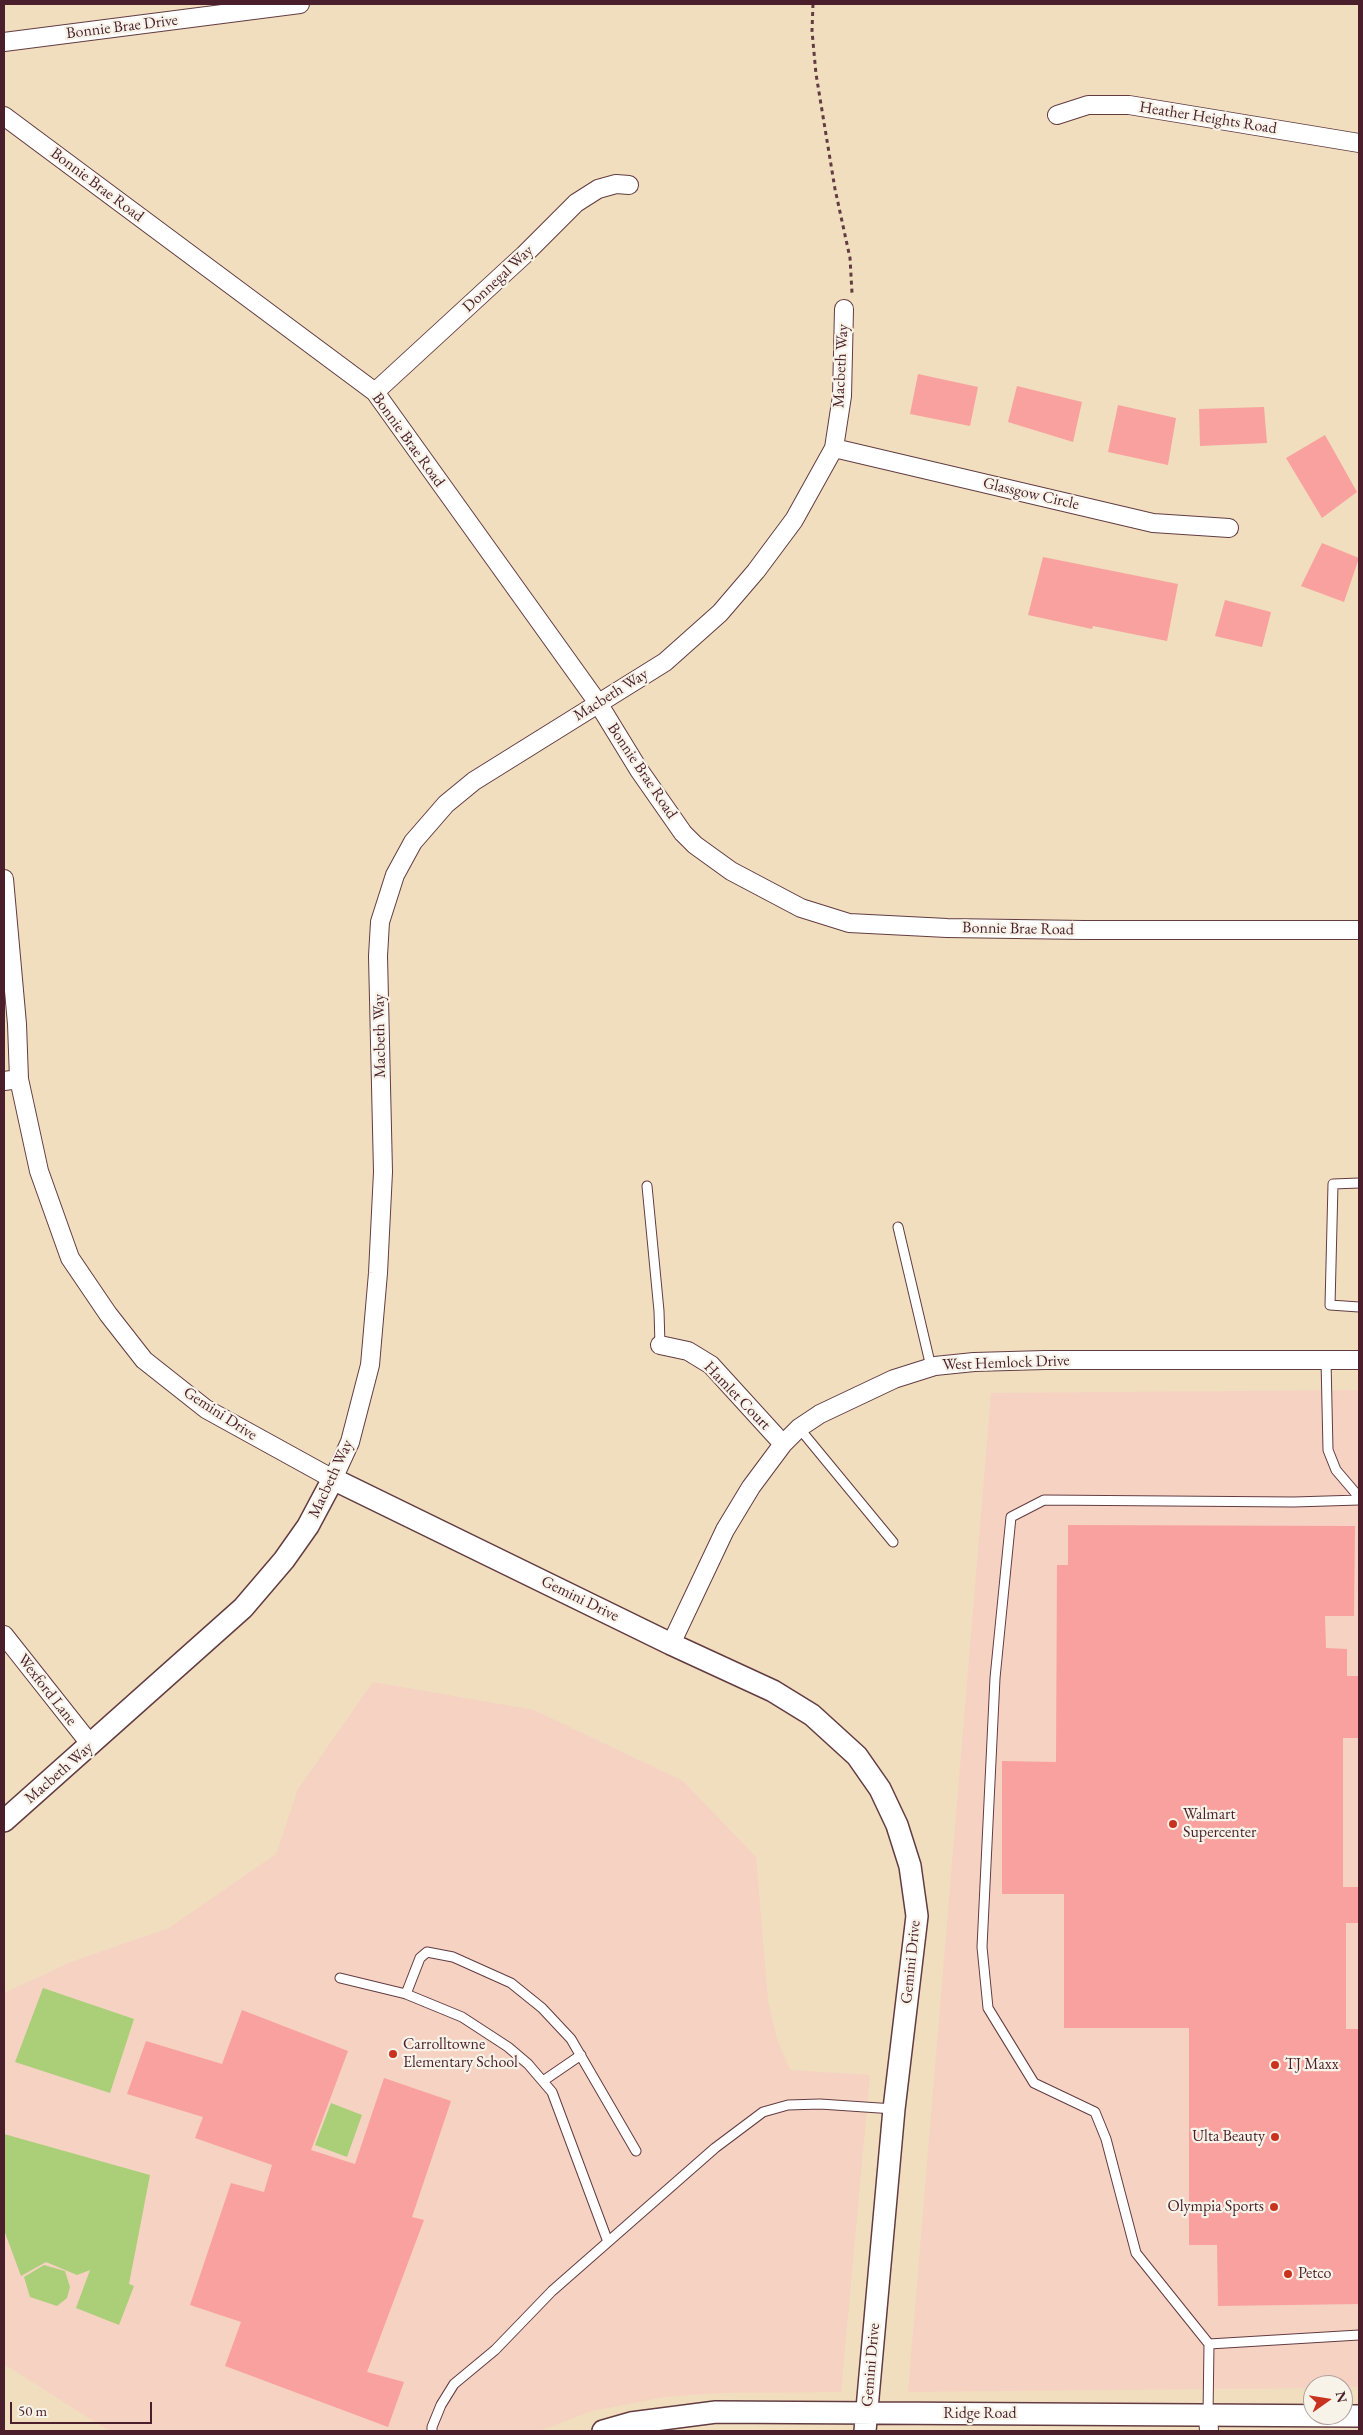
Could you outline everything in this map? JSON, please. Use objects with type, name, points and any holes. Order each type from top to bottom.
[{"type":"street","name":"Bonnie Brae Drive","points":[[4,42],[300,4]]},
{"type":"street","name":"Heather Heights Road","points":[[1057,115],[1088,106],[1130,105],[1359,143]]},
{"type":"street","name":"Bonnie Brae Road","points":[[4,116],[375,392],[598,703],[639,770],[683,833],[695,845],[730,871],[755,886],[801,908],[849,923],[1045,929],[1359,930]]},
{"type":"street","name":"Donnegal Way","points":[[375,392],[524,255],[576,203],[598,189],[616,184],[629,186]]},
{"type":"street","name":"Macbeth Way","points":[[4,1821],[243,1608],[289,1553],[308,1526],[350,1442],[370,1365],[378,1273],[383,1172],[378,956],[380,922],[392,884],[413,842],[446,804],[474,781],[665,662],[720,613],[756,571],[794,520],[834,448],[842,396],[844,309]]},
{"type":"street","name":"Glassgow Circle","points":[[834,448],[1153,523],[1229,528]]},
{"type":"street","name":"Gemini Drive","points":[[4,879],[16,1014],[12,1080],[39,1171],[70,1258],[108,1314],[144,1360],[206,1408],[333,1479],[671,1644],[773,1691],[812,1715],[857,1756],[884,1798],[897,1825],[910,1866],[916,1916],[894,2109],[866,2423]]},
{"type":"street","name":"Hamlet Court","points":[[660,1345],[688,1351],[711,1365],[782,1444]]},
{"type":"street","name":"West Hemlock Drive","points":[[671,1644],[725,1530],[751,1487],[782,1444],[799,1428],[820,1414],[894,1379],[931,1367],[974,1362],[1045,1360],[1359,1360]]},
{"type":"street","name":"Wexford Lane","points":[[4,1635],[91,1745]]},
{"type":"street","name":"Ridge Road","points":[[603,2431],[655,2418],[716,2412],[866,2423],[1208,2423],[1359,2416]]},
{"type":"lane","points":[[1359,1183],[1333,1184],[1330,1305],[1359,1307]]},
{"type":"lane","points":[[647,1186],[659,1311],[660,1345]]},
{"type":"lane","points":[[898,1227],[931,1367]]},
{"type":"lane","points":[[1326,1360],[1328,1450],[1336,1470],[1359,1499]]},
{"type":"lane","points":[[799,1428],[893,1542]]},
{"type":"lane","points":[[1208,2423],[1209,2344],[1136,2253],[1106,2139],[1096,2112],[1034,2083],[988,2008],[982,1947],[995,1678],[1011,1517],[1044,1500],[1294,1502],[1359,1499]]},
{"type":"lane","points":[[406,1994],[420,1958],[427,1952],[453,1957],[511,1983],[542,2008],[572,2039],[636,2151]]},
{"type":"lane","points":[[340,1978],[406,1994],[462,2017],[508,2046],[552,2092],[608,2242]]},
{"type":"lane","points":[[543,2081],[581,2055]]},
{"type":"lane","points":[[432,2431],[441,2405],[454,2384],[495,2350],[552,2291],[715,2148],[763,2112],[788,2105],[820,2104],[894,2109]]},
{"type":"lane","points":[[1209,2344],[1359,2335]]},
{"type":"path","points":[[812,4],[812,31],[816,74],[835,189],[850,258],[852,295],[844,309]]},
{"type":"shaded area","points":[[1359,1390],[1359,2387],[1353,2387],[1353,2375],[1303,2375],[1303,2388],[908,2392],[991,1393]]},
{"type":"shaded area","name":"Carrolltowne Elementary School","points":[[373,1682],[534,1710],[683,1781],[756,1857],[768,2001],[777,2039],[790,2070],[870,2075],[841,2392],[717,2393],[665,2397],[592,2411],[539,2431],[116,2431],[106,2429],[4,2364],[4,1993],[71,1962],[169,1928],[276,1854],[298,1789]]},
{"type":"green space","points":[[43,1988],[134,2019],[110,2093],[15,2062]]},
{"type":"green space","points":[[331,2103],[362,2115],[347,2157],[315,2145]]},
{"type":"green space","points":[[4,2134],[150,2175],[129,2284],[134,2286],[119,2325],[76,2308],[90,2270],[77,2275],[46,2262],[21,2276],[4,2230]]},
{"type":"green space","points":[[44,2265],[65,2271],[70,2287],[67,2298],[57,2306],[30,2297],[24,2277]]},
{"type":"building","points":[[918,374],[978,387],[970,426],[910,414]]},
{"type":"building","points":[[1017,386],[1082,402],[1073,442],[1008,422]]},
{"type":"building","points":[[1118,405],[1176,418],[1168,465],[1108,452]]},
{"type":"building","points":[[1264,407],[1267,443],[1200,446],[1199,409]]},
{"type":"building","points":[[1325,435],[1357,492],[1322,518],[1286,458]]},
{"type":"building","points":[[1322,543],[1359,558],[1344,602],[1301,586]]},
{"type":"building","points":[[1043,557],[1178,584],[1167,641],[1093,626],[1092,629],[1028,615]]},
{"type":"building","points":[[1225,600],[1271,612],[1262,647],[1215,636]]},
{"type":"building","name":"Walmart Supercenter","points":[[1068,1525],[1355,1526],[1354,1616],[1325,1616],[1326,1648],[1347,1649],[1347,1676],[1359,1676],[1359,1738],[1343,1738],[1343,1887],[1359,1887],[1359,1923],[1346,1923],[1346,2029],[1359,2029],[1359,2304],[1218,2306],[1217,2245],[1189,2245],[1189,2028],[1064,2028],[1064,1894],[1002,1894],[1002,1761],[1056,1762],[1057,1565],[1068,1565]]},
{"type":"building","name":"Carrolltowne Elementary School","points":[[242,2010],[348,2051],[311,2150],[355,2164],[384,2078],[451,2101],[412,2217],[424,2220],[367,2372],[404,2382],[388,2427],[225,2366],[241,2322],[190,2305],[231,2183],[264,2192],[272,2165],[195,2138],[203,2117],[127,2094],[146,2041],[222,2064]]},
{"type":"place","name":"Walmart Supercenter","points":[[1173,1824]]},
{"type":"place","name":"Carrolltowne Elementary School","points":[[393,2054]]},
{"type":"place","name":"TJ Maxx","points":[[1275,2065]]},
{"type":"place","name":"Ulta Beauty","points":[[1275,2137]]},
{"type":"place","name":"Olympia Sports","points":[[1274,2207]]},
{"type":"place","name":"Petco","points":[[1288,2274]]}]
